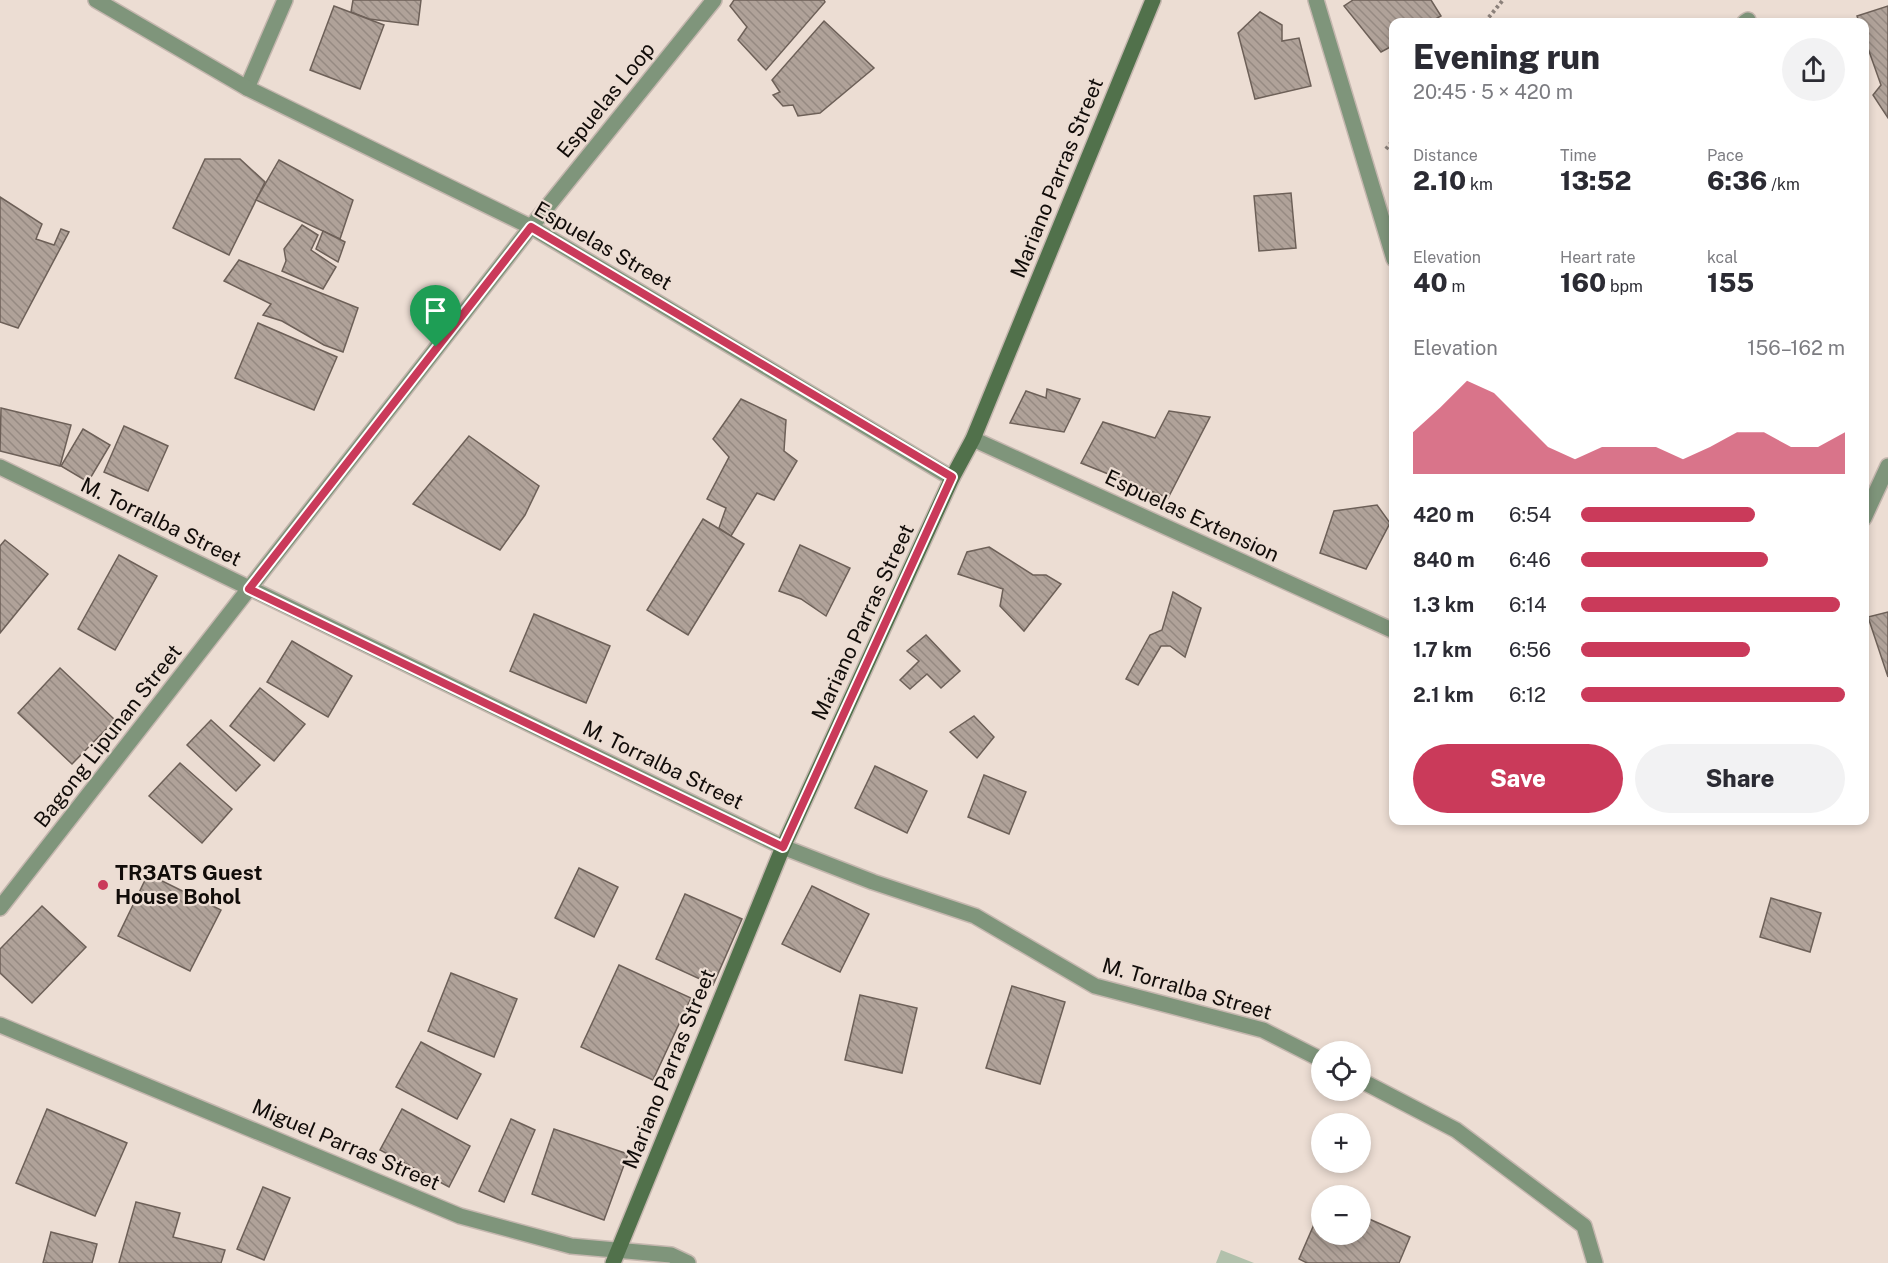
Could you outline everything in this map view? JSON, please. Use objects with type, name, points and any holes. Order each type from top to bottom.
[{"type":"main road","name":"Mariano Parras Street","points":[[615,1257],[783,847],[952,477],[973,439],[1153,0]]},
{"type":"street","name":"Espuelas Street","points":[[96,0],[247,88],[531,227],[952,477]]},
{"type":"street","points":[[247,88],[285,0]]},
{"type":"street","name":"Espuelas Loop","points":[[249,589],[531,227],[714,0]]},
{"type":"street","points":[[1316,0],[1389,242]]},
{"type":"street","name":"Espuelas Extension","points":[[973,439],[1389,629]]},
{"type":"street","points":[[1869,507],[1888,466]]},
{"type":"street","name":"M. Torralba Street","points":[[0,467],[783,847],[873,882],[975,916],[1095,986],[1263,1030],[1311,1054]]},
{"type":"street","name":"Bagong Lipunan Street","points":[[0,908],[249,589]]},
{"type":"street","name":"Miguel Parras Street","points":[[0,1024],[460,1216],[615,1257],[671,1255],[688,1263]]},
{"type":"street","points":[[1371,1086],[1455,1130],[1584,1226],[1595,1263]]},
{"type":"path","points":[[1488,18],[1503,0]]},
{"type":"green space","points":[[1221,1250],[1254,1263],[1216,1263]]},
{"type":"building","points":[[353,0],[421,0],[418,25],[369,19],[351,12]]},
{"type":"building","points":[[734,0],[824,0],[825,2],[766,70],[738,40],[747,27],[730,6]]},
{"type":"building","points":[[1353,0],[1431,0],[1441,16],[1437,18],[1389,18],[1389,48],[1381,52],[1344,6]]},
{"type":"building","points":[[334,6],[384,25],[360,89],[310,70]]},
{"type":"building","points":[[1888,6],[1888,118],[1873,95],[1881,85],[1869,51],[1869,18],[1858,18],[1857,16]]},
{"type":"building","points":[[1260,12],[1282,25],[1282,41],[1299,38],[1311,86],[1255,99],[1238,33]]},
{"type":"building","points":[[824,21],[874,68],[820,113],[798,116],[793,105],[783,106],[773,95],[780,92],[772,80]]},
{"type":"building","points":[[205,159],[240,159],[265,182],[229,255],[173,228]]},
{"type":"building","points":[[279,160],[353,200],[340,239],[256,200]]},
{"type":"building","points":[[1291,193],[1296,248],[1259,251],[1254,196]]},
{"type":"building","points":[[0,197],[42,224],[36,239],[54,245],[61,229],[69,232],[18,328],[0,322]]},
{"type":"building","points":[[302,225],[318,235],[311,250],[336,267],[323,289],[282,271],[286,261],[284,249]]},
{"type":"building","points":[[323,231],[345,242],[338,262],[316,249]]},
{"type":"building","points":[[239,260],[358,308],[343,352],[324,345],[282,321],[263,315],[271,304],[224,281]]},
{"type":"building","points":[[258,323],[337,357],[314,410],[235,378]]},
{"type":"building","points":[[1047,389],[1080,399],[1064,432],[1010,423],[1026,391],[1046,398]]},
{"type":"building","points":[[741,399],[786,420],[784,451],[797,461],[774,500],[757,493],[731,536],[719,528],[726,508],[707,499],[729,457],[713,439]]},
{"type":"building","points":[[1,408],[71,425],[60,466],[0,451]]},
{"type":"building","points":[[1169,411],[1210,417],[1168,498],[1081,463],[1103,422],[1155,438]]},
{"type":"building","points":[[124,426],[168,446],[148,491],[104,472]]},
{"type":"building","points":[[83,429],[110,445],[88,482],[61,466]]},
{"type":"building","points":[[469,436],[539,486],[525,515],[500,550],[413,504]]},
{"type":"building","points":[[1377,505],[1389,522],[1366,569],[1320,553],[1334,511]]},
{"type":"building","points":[[703,519],[744,544],[688,635],[647,610]]},
{"type":"building","points":[[5,540],[48,574],[0,633],[0,546]]},
{"type":"building","points":[[800,545],[850,568],[826,616],[801,599],[779,591]]},
{"type":"building","points":[[989,547],[1033,575],[1046,575],[1061,584],[1024,631],[1000,606],[1003,589],[958,574],[967,552]]},
{"type":"building","points":[[119,555],[157,576],[115,650],[78,629]]},
{"type":"building","points":[[1173,592],[1201,608],[1185,657],[1170,646],[1161,646],[1138,685],[1126,679],[1150,635],[1162,630]]},
{"type":"building","points":[[1888,612],[1888,677],[1869,620],[1869,617]]},
{"type":"building","points":[[534,614],[610,646],[586,703],[510,671]]},
{"type":"building","points":[[926,635],[960,671],[941,688],[927,674],[910,689],[900,680],[919,661],[907,651]]},
{"type":"building","points":[[292,641],[352,676],[328,717],[267,682]]},
{"type":"building","points":[[60,668],[115,720],[72,764],[18,713]]},
{"type":"building","points":[[260,688],[305,724],[274,761],[230,726]]},
{"type":"building","points":[[974,716],[994,737],[977,758],[950,732]]},
{"type":"building","points":[[211,720],[260,765],[236,791],[187,745]]},
{"type":"building","points":[[180,763],[232,809],[202,843],[149,796]]},
{"type":"building","points":[[875,766],[927,791],[907,833],[855,808]]},
{"type":"building","points":[[984,775],[1026,792],[1009,834],[968,817]]},
{"type":"building","points":[[579,868],[618,887],[594,937],[555,918]]},
{"type":"building","points":[[148,874],[221,910],[190,971],[118,936]]},
{"type":"building","points":[[812,886],[869,914],[840,972],[782,944]]},
{"type":"building","points":[[685,894],[742,919],[713,985],[656,959]]},
{"type":"building","points":[[1771,898],[1821,913],[1810,952],[1760,937]]},
{"type":"building","points":[[42,906],[86,947],[32,1003],[0,973],[0,949]]},
{"type":"building","points":[[619,965],[691,998],[653,1080],[581,1047]]},
{"type":"building","points":[[451,973],[517,999],[494,1057],[428,1031]]},
{"type":"building","points":[[1012,986],[1065,1002],[1040,1084],[986,1068]]},
{"type":"building","points":[[860,995],[917,1008],[902,1073],[845,1060]]},
{"type":"building","points":[[421,1042],[481,1074],[457,1119],[396,1087]]},
{"type":"building","points":[[47,1109],[127,1143],[95,1216],[16,1183]]},
{"type":"building","points":[[402,1109],[470,1146],[449,1187],[380,1150]]},
{"type":"building","points":[[511,1119],[535,1130],[504,1202],[479,1191]]},
{"type":"building","points":[[554,1129],[628,1154],[604,1220],[532,1194]]},
{"type":"building","points":[[263,1187],[290,1198],[264,1260],[237,1249]]},
{"type":"building","points":[[136,1202],[180,1213],[173,1237],[225,1250],[221,1263],[119,1263]]},
{"type":"building","points":[[1371,1220],[1410,1237],[1399,1263],[1307,1263],[1299,1259],[1311,1231],[1311,1245],[1371,1245]]},
{"type":"building","points":[[51,1232],[97,1244],[92,1263],[43,1263]]},
{"type":"place","name":"TR3ATS Guest House Bohol","points":[[103,885]]},
{"type":"route","points":[[531,227],[952,477],[783,847],[249,589],[436,347],[531,227]]}]
